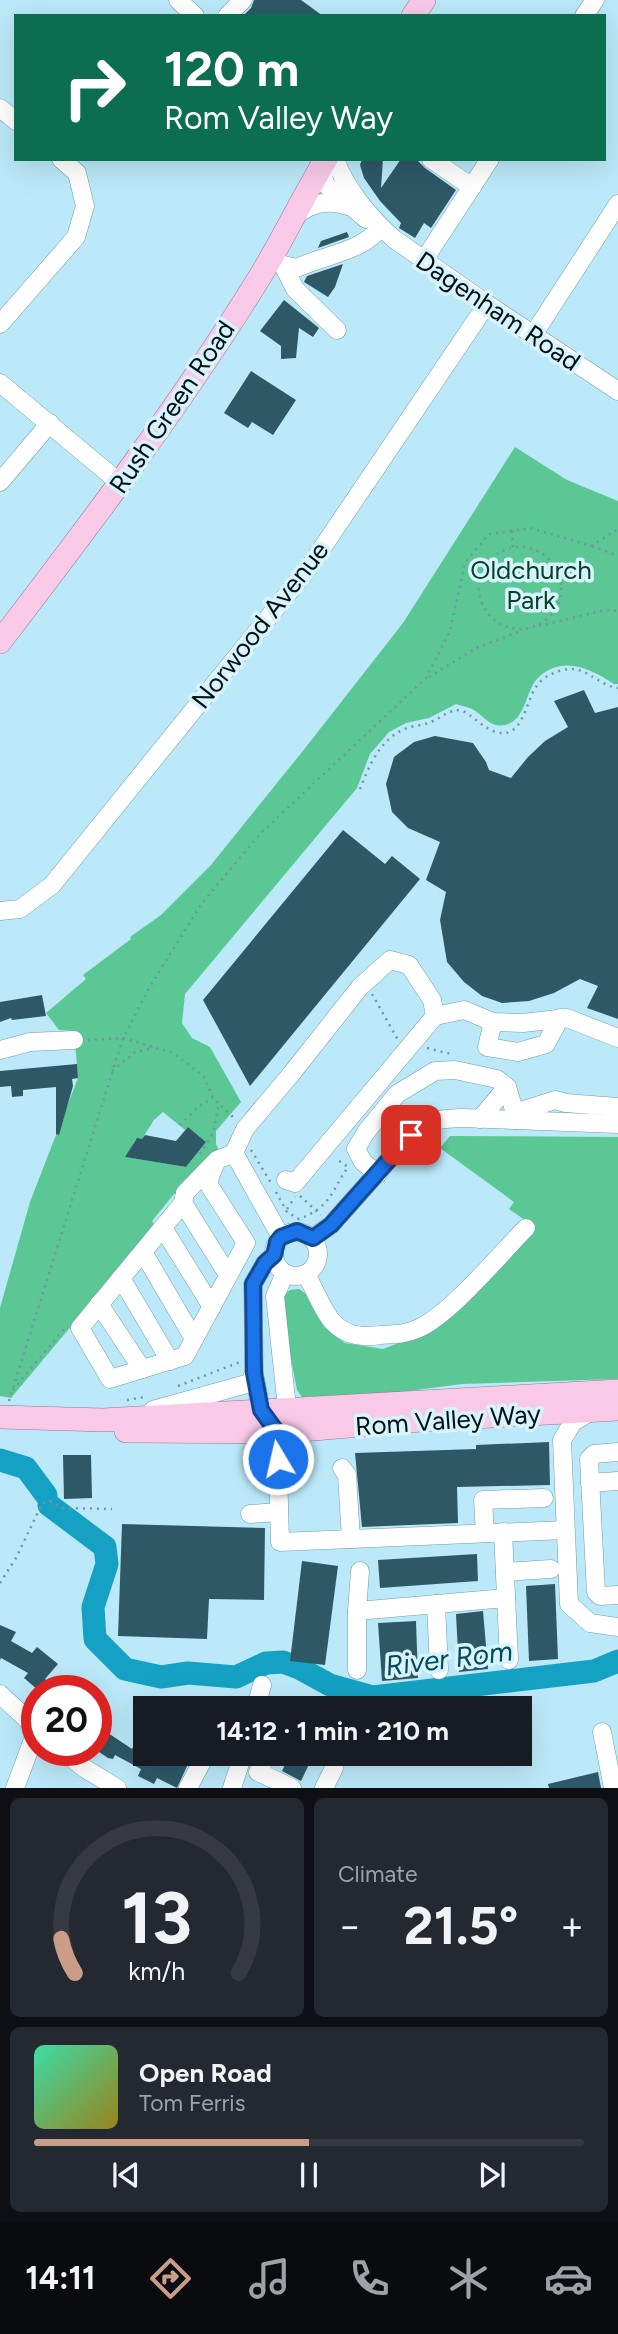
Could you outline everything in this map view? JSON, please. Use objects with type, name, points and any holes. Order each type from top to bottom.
[{"type":"main road","name":"Rush Green Road","points":[[0,642],[120,483],[277,261],[289,224],[325,162]]},
{"type":"main road","name":"Rom Valley Way","points":[[2,1417],[124,1418],[618,1391]]},
{"type":"main road","name":"Rom Valley Way","points":[[61,1419],[133,1432],[277,1432],[421,1420],[618,1409]]},
{"type":"street","points":[[178,0],[193,14]]},
{"type":"street","points":[[229,14],[243,0]]},
{"type":"street","points":[[0,108],[14,119]]},
{"type":"street","points":[[0,324],[76,237],[85,206],[77,173],[63,161]]},
{"type":"street","points":[[434,161],[472,187]]},
{"type":"street","points":[[424,260],[489,161]]},
{"type":"street","name":"Dagenham Road","points":[[325,162],[344,178],[381,227]]},
{"type":"street","name":"Dagenham Road","points":[[325,162],[325,184],[351,208],[487,304],[618,391]]},
{"type":"street","points":[[289,224],[301,212],[316,204],[332,202],[351,208]]},
{"type":"street","points":[[533,335],[618,204]]},
{"type":"street","points":[[277,261],[297,268],[367,242],[381,227]]},
{"type":"street","points":[[277,261],[303,299],[337,330]]},
{"type":"street","name":"Norwood Avenue","points":[[0,911],[20,909],[52,885],[310,566],[487,304]]},
{"type":"street","points":[[0,383],[120,483]]},
{"type":"street","points":[[0,482],[50,423]]},
{"type":"street","points":[[217,1160],[209,1185],[246,1243],[186,1356],[110,1379],[80,1328],[183,1203],[185,1193],[217,1160],[234,1153],[244,1129],[360,987],[390,960],[409,965],[432,1000],[435,1016]]},
{"type":"street","points":[[286,1180],[295,1183],[435,1016],[464,1010],[493,1022],[523,1023],[567,1018],[618,1038]]},
{"type":"street","points":[[493,1022],[487,1047],[518,1052],[546,1044],[559,1018]]},
{"type":"street","points":[[0,1050],[30,1042],[74,1041]]},
{"type":"street","points":[[378,1174],[363,1162],[356,1149],[366,1132],[397,1094],[435,1071],[455,1070],[497,1079],[507,1087],[520,1120]]},
{"type":"street","points":[[480,1119],[507,1087]]},
{"type":"street","points":[[520,1120],[524,1110],[555,1100],[618,1107]]},
{"type":"street","points":[[553,1121],[553,1112],[566,1103]]},
{"type":"street","points":[[313,1238],[331,1225],[411,1135],[424,1124],[439,1119],[618,1124]]},
{"type":"street","points":[[234,1153],[281,1237]]},
{"type":"street","points":[[183,1203],[228,1275]]},
{"type":"street","points":[[163,1228],[212,1307]]},
{"type":"street","points":[[306,1274],[332,1321],[349,1333],[364,1338],[395,1336],[418,1329],[443,1312],[526,1228]]},
{"type":"street","points":[[297,1231],[313,1238],[317,1244],[318,1258],[312,1270],[295,1276],[285,1273],[277,1265],[274,1255],[281,1237],[297,1231]]},
{"type":"street","points":[[143,1252],[194,1339]]},
{"type":"street","points":[[274,1255],[265,1263],[253,1284],[254,1373],[261,1410],[277,1432]]},
{"type":"street","points":[[285,1273],[275,1296],[287,1408],[277,1432],[280,1542],[565,1530]]},
{"type":"street","points":[[121,1278],[170,1361]]},
{"type":"street","points":[[99,1304],[142,1369]]},
{"type":"street","points":[[124,1418],[250,1383],[254,1373]]},
{"type":"street","points":[[593,1410],[573,1422],[562,1440],[569,1604],[590,1623],[618,1627]]},
{"type":"street","points":[[618,1452],[594,1454],[590,1457],[596,1592],[600,1596],[618,1595]]},
{"type":"street","points":[[341,1468],[347,1475],[345,1498],[351,1539]]},
{"type":"street","points":[[590,1483],[618,1481]]},
{"type":"street","points":[[509,1660],[505,1572],[483,1500],[544,1498]]},
{"type":"street","points":[[250,1514],[279,1512]]},
{"type":"street","points":[[505,1572],[551,1569]]},
{"type":"street","points":[[357,1670],[360,1571]]},
{"type":"street","points":[[357,1611],[506,1598]]},
{"type":"street","points":[[436,1604],[439,1670]]},
{"type":"street","points":[[259,1696],[262,1685]]},
{"type":"street","points":[[0,1694],[21,1714]]},
{"type":"street","points":[[602,1732],[613,1788]]},
{"type":"street","points":[[15,1788],[21,1755]]},
{"type":"street","points":[[82,1766],[117,1788]]},
{"type":"street","points":[[188,1788],[200,1766]]},
{"type":"street","points":[[232,1788],[239,1766]]},
{"type":"street","points":[[261,1766],[258,1772],[292,1788]]},
{"type":"street","points":[[324,1788],[334,1768]]},
{"type":"path","points":[[426,678],[450,631],[465,563],[489,534],[530,528],[618,556]]},
{"type":"path","points":[[591,546],[618,529]]},
{"type":"path","points":[[512,531],[513,548]]},
{"type":"path","points":[[513,548],[539,552],[550,560],[561,584],[555,610],[546,620],[534,627],[508,628],[495,622],[480,599],[482,572],[489,561],[500,552],[513,548]]},
{"type":"path","points":[[2,1417],[123,1038],[149,988],[202,904],[260,834],[426,678],[476,648],[505,635],[604,610],[618,611]]},
{"type":"path","points":[[360,789],[380,749],[404,729],[428,724],[442,714],[461,709],[493,731],[509,731],[520,723],[526,714],[537,685],[547,676],[562,670],[573,668],[607,686],[618,688]]},
{"type":"path","points":[[368,988],[401,1046]]},
{"type":"path","points":[[74,1041],[123,1038],[157,1047],[189,1063],[204,1076],[213,1098],[244,1129]]},
{"type":"path","points":[[420,1046],[460,1057]]},
{"type":"path","points":[[111,1071],[135,1052],[157,1047]]},
{"type":"path","points":[[180,1125],[199,1106],[213,1098]]},
{"type":"path","points":[[0,1583],[16,1558],[42,1504],[50,1501],[62,1508],[112,1509]]},
{"type":"green space","name":"Oldchurch Park","points":[[515,447],[567,480],[618,501],[618,684],[586,669],[558,667],[548,670],[534,682],[518,717],[505,725],[495,725],[472,709],[456,704],[429,718],[406,723],[389,732],[370,754],[357,788],[185,994],[182,1023],[192,1038],[210,1047],[241,1102],[216,1131],[216,1144],[220,1153],[181,1195],[174,1194],[152,1221],[155,1226],[11,1398],[0,1396],[0,1308],[30,1202],[78,1078],[74,1031],[59,1030],[46,1013],[86,979],[83,975],[161,915],[211,865],[403,623]],"holes":[[[163,1112],[185,1130],[188,1127],[206,1142],[186,1167],[126,1157],[136,1139],[142,1139],[154,1120]]]},
{"type":"green space","points":[[450,1136],[618,1137],[618,1379],[462,1384],[394,1393],[302,1397],[297,1390],[283,1318],[284,1295],[290,1290],[299,1289],[306,1294],[324,1327],[345,1343],[383,1349],[430,1331],[535,1227],[509,1209],[514,1202],[440,1148]]},
{"type":"building","points":[[254,0],[301,0],[320,14],[245,14]]},
{"type":"building","points":[[361,161],[383,161],[381,188],[400,161],[418,161],[456,190],[431,228],[424,223],[415,238],[399,228],[401,223],[380,201],[364,178]]},
{"type":"building","points":[[347,232],[349,237],[318,248],[321,241]]},
{"type":"building","points":[[343,264],[335,287],[328,297],[304,282],[307,276]]},
{"type":"building","points":[[284,300],[319,328],[313,337],[299,328],[296,358],[281,359],[281,346],[260,331]]},
{"type":"building","points":[[251,371],[296,400],[273,435],[252,422],[248,428],[224,413]]},
{"type":"building","points":[[584,690],[595,713],[618,707],[618,1019],[587,1008],[598,986],[580,979],[554,993],[529,1001],[502,1003],[482,996],[464,982],[447,962],[440,920],[446,892],[426,880],[440,842],[408,828],[392,812],[386,784],[394,757],[414,742],[435,736],[473,743],[489,770],[511,778],[545,741],[568,727],[554,701]]},
{"type":"building","points":[[343,830],[385,864],[392,856],[420,879],[250,1086],[203,1000]]},
{"type":"building","points":[[42,995],[46,1016],[11,1018],[0,1022],[0,1002]]},
{"type":"building","points":[[77,1064],[78,1078],[72,1079],[73,1086],[59,1135],[56,1134],[56,1087],[23,1090],[23,1096],[12,1097],[11,1086],[0,1087],[0,1071]]},
{"type":"building","points":[[188,1127],[206,1142],[186,1167],[125,1157],[137,1138],[142,1139],[145,1135],[176,1141]]},
{"type":"building","points":[[549,1442],[550,1485],[457,1487],[458,1523],[362,1527],[355,1453],[476,1449],[476,1445]]},
{"type":"building","points":[[63,1455],[91,1455],[92,1498],[64,1499]]},
{"type":"building","points":[[122,1524],[265,1528],[264,1600],[209,1599],[207,1639],[118,1636]]},
{"type":"building","points":[[477,1554],[478,1581],[380,1588],[378,1560]]},
{"type":"building","points":[[302,1561],[338,1566],[325,1665],[290,1661]]},
{"type":"building","points":[[555,1584],[558,1659],[529,1661],[526,1586]]},
{"type":"building","points":[[483,1611],[488,1669],[459,1672],[456,1614]]},
{"type":"building","points":[[416,1621],[418,1678],[382,1681],[378,1623]]},
{"type":"building","points":[[0,1625],[16,1632],[11,1641],[32,1653],[37,1647],[58,1664],[48,1675],[26,1675],[28,1673],[1,1658],[0,1660]]},
{"type":"building","points":[[112,1736],[132,1749],[133,1747],[133,1765],[115,1755],[113,1759]]},
{"type":"building","points":[[135,1766],[187,1766],[177,1788],[157,1778],[154,1784],[138,1776],[141,1769]]},
{"type":"building","points":[[284,1766],[308,1766],[301,1781],[282,1771]]},
{"type":"building","points":[[598,1772],[601,1788],[549,1788],[548,1784]]},
{"type":"waterway","name":"River Rom","points":[[0,1460],[26,1468],[46,1495]]},
{"type":"waterway","name":"River Rom","points":[[49,1505],[105,1547],[107,1564],[93,1607],[95,1639],[125,1669],[161,1677],[188,1673],[236,1677],[266,1663],[283,1662],[330,1685],[373,1697],[594,1671],[618,1661]]},
{"type":"route","points":[[278,1459],[277,1432],[261,1410],[254,1373],[253,1284],[265,1263],[274,1255],[274,1249],[281,1237],[297,1231],[313,1238],[331,1225],[411,1135]]}]
